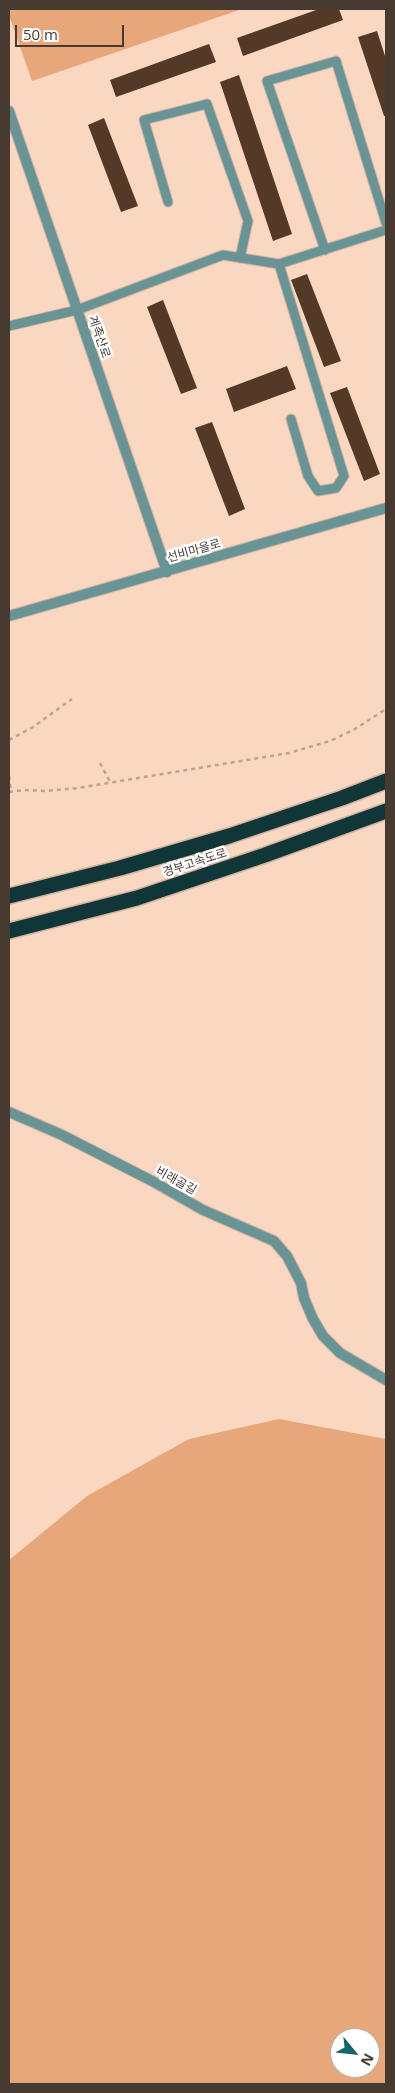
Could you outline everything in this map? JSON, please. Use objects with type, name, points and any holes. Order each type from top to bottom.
[{"type":"highway","name":"경부고속도로","points":[[9,896],[120,868],[228,836],[342,798],[386,781]]},
{"type":"highway","name":"경부고속도로","points":[[9,931],[137,898],[265,855],[386,811]]},
{"type":"street","name":"계족산로","points":[[9,111],[167,572]]},
{"type":"street","name":"선비마을로","points":[[9,616],[386,508]]},
{"type":"street","name":"비래골길","points":[[9,1112],[62,1135],[154,1182],[202,1210],[274,1240],[287,1256],[301,1283],[304,1298],[322,1336],[340,1354],[386,1380]]},
{"type":"lane","points":[[325,250],[267,81],[336,61],[386,223]]},
{"type":"lane","points":[[168,202],[144,120],[207,104],[248,221],[240,258]]},
{"type":"lane","points":[[9,326],[77,310],[223,255],[279,264],[386,230]]},
{"type":"lane","points":[[279,264],[344,476],[336,488],[318,491],[308,476],[291,419]]},
{"type":"path","points":[[9,740],[72,699]]},
{"type":"path","points":[[9,776],[10,792],[24,790],[46,791],[200,769],[289,753],[330,741],[355,729],[386,709]]},
{"type":"path","points":[[100,763],[110,782]]},
{"type":"shaded area","points":[[9,9],[242,9],[32,81],[9,15]]},
{"type":"shaded area","points":[[279,1419],[386,1439],[386,2084],[9,2084],[9,1560],[87,1496],[189,1439]]},
{"type":"building","points":[[319,9],[339,9],[343,20],[243,56],[237,38]]},
{"type":"building","points":[[377,31],[386,59],[386,116],[384,116],[358,37]]},
{"type":"building","points":[[209,44],[216,62],[116,97],[110,80]]},
{"type":"building","points":[[239,75],[292,234],[273,241],[220,82]]},
{"type":"building","points":[[104,118],[138,206],[121,212],[88,125]]},
{"type":"building","points":[[307,274],[341,361],[324,367],[291,280]]},
{"type":"building","points":[[163,300],[197,388],[181,394],[147,307]]},
{"type":"building","points":[[287,366],[296,389],[234,412],[226,389]]},
{"type":"building","points":[[347,387],[380,474],[364,481],[330,393]]},
{"type":"building","points":[[212,422],[245,509],[229,516],[195,428]]}]
